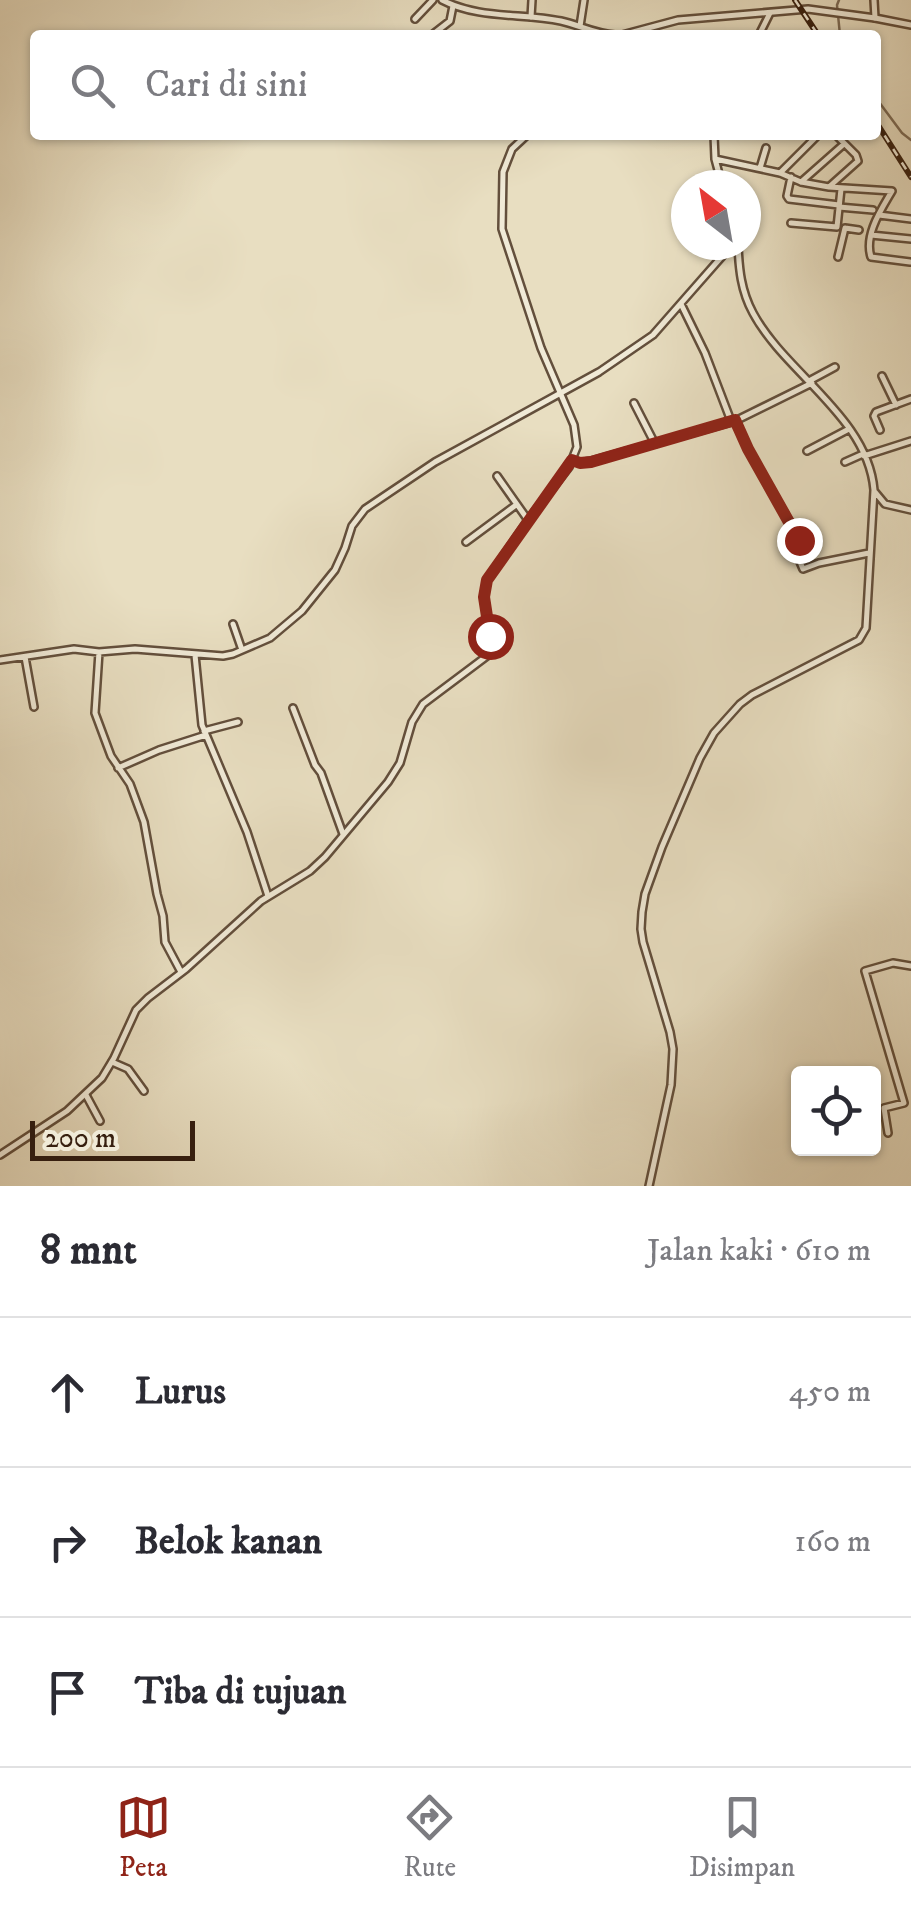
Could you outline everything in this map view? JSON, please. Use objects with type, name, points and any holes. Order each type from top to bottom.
[{"type":"street","points":[[415,20],[432,0]]},
{"type":"street","points":[[442,0],[453,6],[558,20],[590,30]]},
{"type":"street","points":[[531,17],[532,0]]},
{"type":"street","points":[[580,26],[584,0]]},
{"type":"street","points":[[874,0],[875,18]]},
{"type":"street","points":[[438,30],[450,21],[453,6]]},
{"type":"street","points":[[645,30],[678,20],[802,10],[826,10],[911,26]]},
{"type":"street","points":[[762,30],[770,13]]},
{"type":"street","points":[[0,1155],[67,1110],[106,1074],[136,1010],[186,970],[247,912],[310,871],[384,788],[396,770],[412,722],[423,704],[487,656],[491,646],[484,597],[487,580],[577,448],[576,432],[535,331],[501,221],[502,172],[512,149],[522,140]]},
{"type":"street","points":[[714,140],[718,170]]},
{"type":"street","points":[[780,173],[813,140]]},
{"type":"street","points":[[828,187],[858,162],[840,140]]},
{"type":"street","points":[[801,182],[844,144]]},
{"type":"street","points":[[760,168],[766,148]]},
{"type":"street","points":[[715,159],[828,187],[896,191],[876,212],[868,244],[871,256],[910,262]]},
{"type":"street","points":[[791,177],[789,199],[911,219]]},
{"type":"street","points":[[838,258],[841,189]]},
{"type":"street","points":[[791,222],[860,230]]},
{"type":"street","points":[[872,235],[911,238]]},
{"type":"street","points":[[0,660],[66,649],[135,649],[223,656],[270,638],[302,611],[335,570],[352,526],[366,510],[435,462],[598,372],[653,335],[722,260]]},
{"type":"street","points":[[649,1186],[670,1085],[673,1049],[641,930],[645,894],[670,825],[700,758],[731,712],[752,695],[865,634],[874,490],[864,455],[849,430],[753,314],[737,260]]},
{"type":"street","points":[[682,304],[733,421],[798,537],[794,550],[803,569],[870,553]]},
{"type":"street","points":[[572,460],[585,463],[733,421],[835,368]]},
{"type":"street","points":[[882,376],[896,405]]},
{"type":"street","points":[[880,430],[874,414],[911,399]]},
{"type":"street","points":[[634,403],[656,444]]},
{"type":"street","points":[[807,451],[849,430]]},
{"type":"street","points":[[845,462],[911,441]]},
{"type":"street","points":[[497,476],[528,520]]},
{"type":"street","points":[[874,490],[885,504],[911,510]]},
{"type":"street","points":[[466,542],[516,505]]},
{"type":"street","points":[[232,624],[242,650]]},
{"type":"street","points":[[99,652],[95,713],[144,822],[167,948],[181,972]]},
{"type":"street","points":[[195,655],[205,733],[247,832],[268,896]]},
{"type":"street","points":[[25,657],[34,707]]},
{"type":"street","points":[[294,708],[343,834]]},
{"type":"street","points":[[118,768],[238,722]]},
{"type":"street","points":[[888,1132],[884,1108],[904,1102],[865,971],[893,962],[911,966]]},
{"type":"street","points":[[112,1062],[128,1069],[144,1091]]},
{"type":"street","points":[[86,1094],[100,1121]]},
{"type":"waterway","points":[[839,0],[840,30]]},
{"type":"waterway","points":[[881,105],[911,140]]},
{"type":"railway","points":[[795,0],[815,30]]},
{"type":"railway","points":[[881,130],[911,177]]},
{"type":"route","points":[[490,636],[484,597],[487,580],[572,460],[591,462],[735,420],[799,540]]}]
